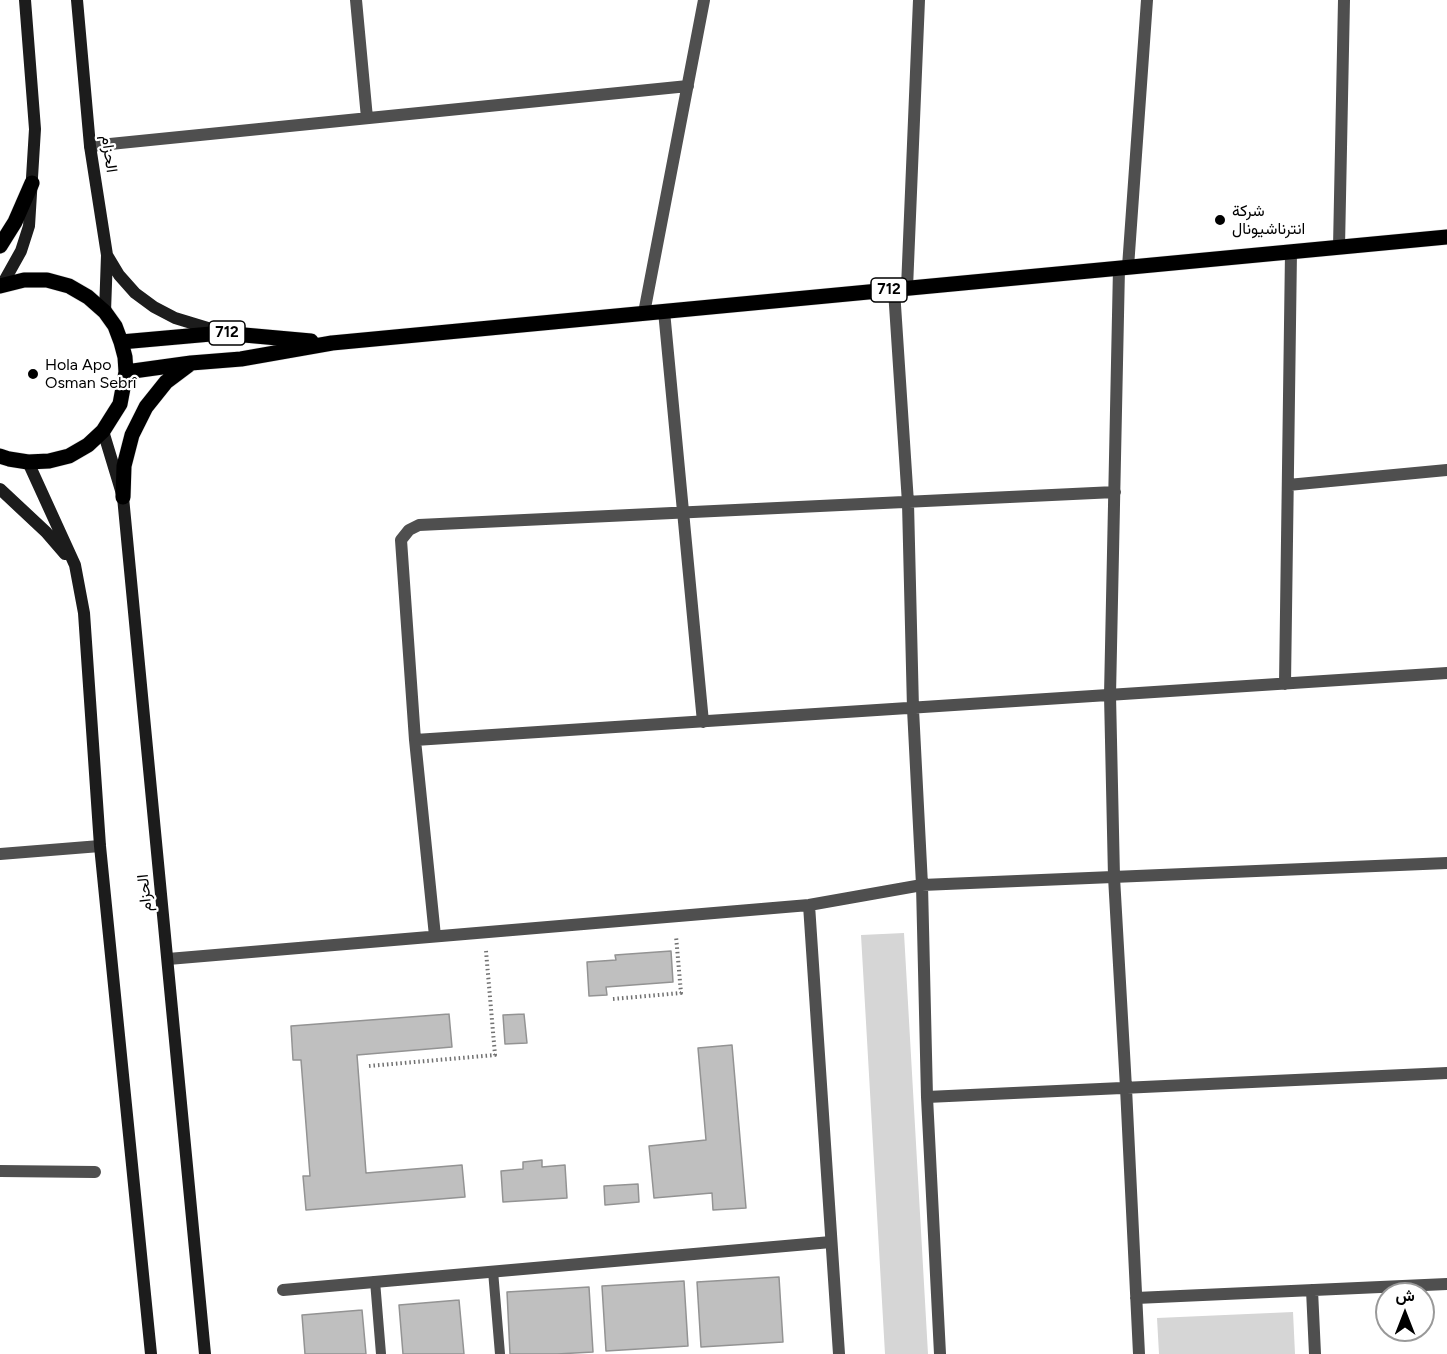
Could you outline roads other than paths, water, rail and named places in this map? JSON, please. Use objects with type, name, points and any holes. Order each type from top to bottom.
[{"type":"main road","points":[[1,285],[21,250],[29,226],[35,129],[25,0]]},
{"type":"main road","name":"الحزام","points":[[77,0],[90,146],[106,255],[105,312]]},
{"type":"main road","points":[[0,246],[15,222],[32,183]]},
{"type":"main road","name":"712","points":[[126,372],[241,359],[332,343],[1447,237]]},
{"type":"main road","points":[[106,255],[135,293],[154,307],[175,318],[222,333]]},
{"type":"main road","points":[[0,456],[28,462],[49,461],[69,456],[88,445],[103,431],[120,404],[126,372],[122,342],[115,326],[105,312],[88,297],[69,286],[47,280],[24,280],[1,285]]},
{"type":"main road","name":"712","points":[[122,342],[222,333],[332,343]]},
{"type":"main road","points":[[123,497],[124,465],[132,435],[146,407],[166,382],[191,363]]},
{"type":"main road","name":"الحزام","points":[[103,431],[123,497],[205,1354]]},
{"type":"main road","points":[[28,462],[75,565],[84,613],[100,846],[151,1354]]},
{"type":"main road","points":[[0,489],[46,532],[75,565]]},
{"type":"street","points":[[356,0],[367,118]]},
{"type":"street","points":[[644,313],[704,0]]},
{"type":"street","points":[[920,0],[901,289],[913,709],[922,885],[927,1097],[940,1354]]},
{"type":"street","points":[[1139,1354],[1114,877],[1110,695],[1124,268],[1147,0]]},
{"type":"street","points":[[1339,247],[1344,0]]},
{"type":"street","points":[[90,146],[688,86]]},
{"type":"street","points":[[1285,684],[1291,252]]},
{"type":"street","points":[[664,311],[703,722]]},
{"type":"street","points":[[1288,485],[1447,470]]},
{"type":"street","points":[[435,936],[415,740],[400,540],[409,530],[419,525],[1115,492]]},
{"type":"street","points":[[415,740],[1447,673]]},
{"type":"street","points":[[0,854],[100,846]]},
{"type":"street","points":[[168,959],[809,905],[922,885],[1447,863]]},
{"type":"street","points":[[809,905],[839,1354]]},
{"type":"street","points":[[927,1097],[1447,1073]]},
{"type":"street","points":[[0,1171],[94,1172]]},
{"type":"street","points":[[283,1290],[831,1242]]},
{"type":"street","points":[[1137,1298],[1447,1284]]},
{"type":"street","points":[[1312,1290],[1315,1354]]},
{"type":"lane","points":[[493,1271],[500,1354]]},
{"type":"lane","points":[[375,1281],[381,1354]]},
{"type":"place","name":"شركة انترناشيونال","points":[[1220,220]]},
{"type":"place","name":"Hola Apo Osman Sebrî","points":[[33,374]]}]
